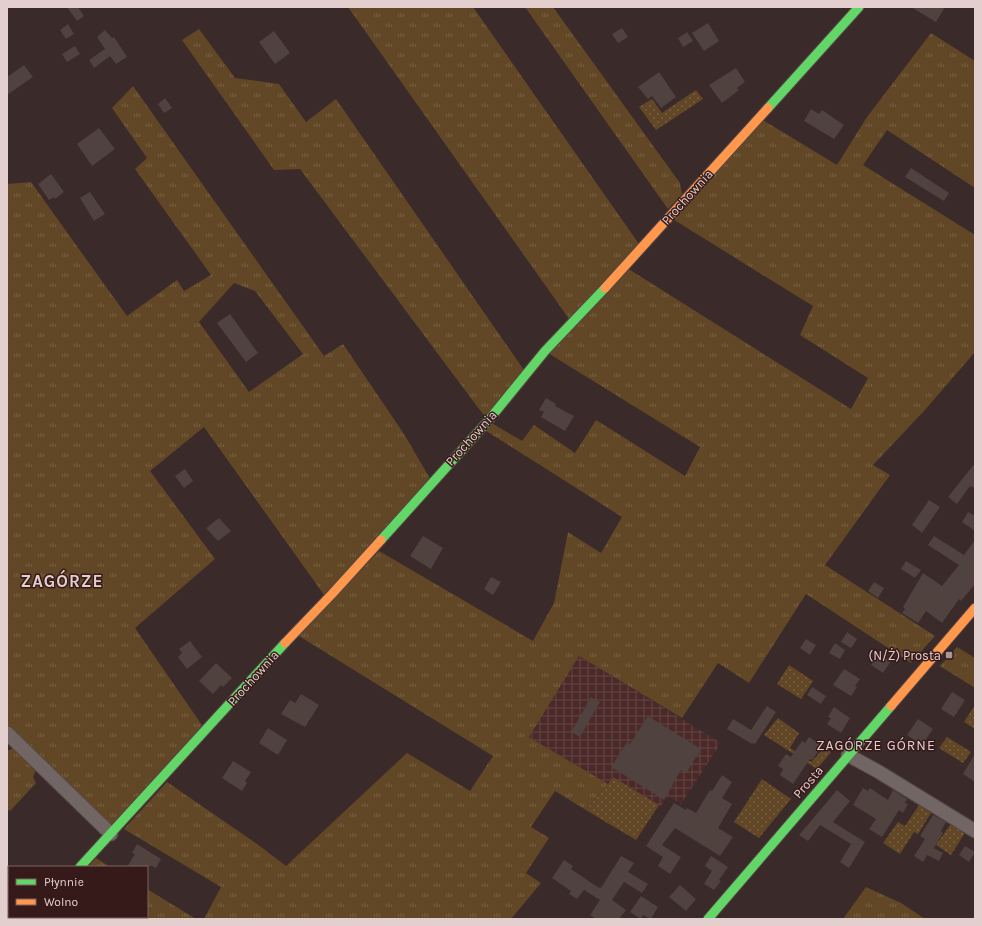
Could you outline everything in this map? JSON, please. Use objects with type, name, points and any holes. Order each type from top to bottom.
[{"type":"street","name":"Prochownia","points":[[81,866],[282,646],[353,571],[488,421],[545,351],[627,264],[850,10]]},
{"type":"street","name":"Prosta","points":[[708,919],[975,608]]},
{"type":"street","points":[[7,733],[111,834]]},
{"type":"street","points":[[848,755],[879,772],[975,831]]},
{"type":"shaded area","points":[[579,656],[721,743],[681,804],[668,796],[661,806],[613,777],[608,784],[529,737]]},
{"type":"green space","points":[[348,7],[473,7],[639,244],[572,323]]},
{"type":"green space","points":[[525,7],[553,7],[680,183],[682,194],[668,209]]},
{"type":"green space","points":[[199,29],[235,78],[279,84],[306,122],[336,99],[526,373],[488,421],[300,169],[274,170],[182,40]]},
{"type":"green space","points":[[931,33],[975,61],[975,188],[887,130],[863,165],[975,235],[975,352],[924,411],[873,465],[890,475],[825,565],[935,636],[911,663],[806,594],[749,683],[718,663],[682,718],[579,656],[529,737],[608,784],[586,810],[555,791],[531,827],[549,838],[526,873],[541,883],[511,919],[204,919],[221,887],[124,829],[167,782],[257,844],[286,866],[407,753],[470,791],[493,756],[299,636],[379,551],[533,641],[554,603],[568,532],[601,553],[622,517],[483,429],[490,422],[522,441],[534,425],[575,453],[596,420],[685,476],[700,447],[548,353],[627,268],[851,409],[868,378],[800,335],[813,306],[671,218],[761,119],[837,165],[867,117]]},
{"type":"green space","points":[[133,86],[324,356],[343,344],[404,434],[432,482],[327,599],[204,427],[150,471],[215,559],[135,628],[206,731],[111,834],[7,733],[7,184],[31,182],[127,316],[177,280],[184,291],[211,275],[135,169],[147,158],[112,108]],"holes":[[[234,283],[255,291],[303,354],[249,392],[199,322]]]},
{"type":"green space","points":[[696,90],[703,99],[656,130],[639,107],[652,99],[662,113]]},
{"type":"green space","points":[[957,647],[975,658],[975,688],[940,666]]},
{"type":"green space","points":[[789,665],[813,681],[801,699],[777,684]]},
{"type":"green space","points":[[975,705],[975,729],[964,722]]},
{"type":"green space","points":[[778,718],[799,733],[790,748],[811,762],[824,748],[831,752],[817,769],[764,735]]},
{"type":"green space","points":[[947,737],[971,752],[963,763],[939,748]]},
{"type":"green space","points":[[14,748],[36,770],[33,777],[36,783],[10,811],[7,809],[7,751]]},
{"type":"green space","points":[[613,777],[659,805],[636,840],[586,810]]},
{"type":"green space","points":[[762,779],[791,799],[759,838],[734,822]]},
{"type":"green space","points":[[919,805],[931,813],[918,834],[914,832],[900,854],[883,843],[898,822],[905,826]]},
{"type":"green space","points":[[952,822],[966,831],[951,855],[936,845]]},
{"type":"green space","points":[[96,858],[108,866],[89,866]]},
{"type":"green space","points":[[866,887],[901,903],[925,919],[843,919]]},
{"type":"green space","points":[[148,890],[196,919],[40,919],[148,918]]},
{"type":"building","points":[[67,7],[78,7],[84,16],[77,21]]},
{"type":"building","points":[[911,7],[945,7],[936,22]]},
{"type":"building","points":[[708,23],[719,41],[704,51],[692,33]]},
{"type":"building","points":[[68,24],[74,34],[66,39],[60,30]]},
{"type":"building","points":[[622,28],[628,37],[618,43],[612,34]]},
{"type":"building","points":[[105,30],[112,38],[114,37],[127,57],[116,64],[110,56],[94,68],[89,60],[105,49],[97,37]]},
{"type":"building","points":[[274,31],[290,53],[275,64],[259,42]]},
{"type":"building","points":[[687,32],[693,41],[683,47],[678,38]]},
{"type":"building","points":[[75,46],[80,54],[67,62],[62,54]]},
{"type":"building","points":[[24,65],[33,77],[7,95],[7,77]]},
{"type":"building","points":[[736,68],[745,82],[737,88],[739,90],[722,103],[709,85]]},
{"type":"building","points":[[659,72],[676,97],[661,108],[652,96],[648,99],[638,87]]},
{"type":"building","points":[[165,98],[172,108],[164,113],[158,104]]},
{"type":"building","points":[[811,109],[819,114],[822,110],[844,125],[834,139],[804,121]]},
{"type":"building","points":[[99,128],[115,149],[92,166],[77,144]]},
{"type":"building","points":[[911,168],[949,193],[944,201],[905,177]]},
{"type":"building","points":[[51,174],[64,192],[55,199],[54,197],[49,200],[38,184]]},
{"type":"building","points":[[90,192],[105,214],[94,221],[80,198]]},
{"type":"building","points":[[230,314],[258,353],[246,362],[217,323]]},
{"type":"building","points":[[546,398],[556,404],[555,406],[574,416],[565,431],[541,417],[544,412],[539,410]]},
{"type":"building","points":[[975,463],[975,488],[970,486],[957,504],[948,497]]},
{"type":"building","points":[[185,469],[193,481],[184,488],[175,476]]},
{"type":"building","points":[[929,500],[940,507],[922,533],[912,525]]},
{"type":"building","points":[[968,512],[975,516],[975,531],[962,522]]},
{"type":"building","points":[[219,518],[231,531],[218,541],[206,528]]},
{"type":"building","points":[[423,536],[443,548],[431,569],[410,556]]},
{"type":"building","points":[[934,536],[964,555],[975,540],[975,584],[961,601],[959,599],[942,623],[926,611],[918,623],[902,613],[905,609],[903,607],[923,573],[942,586],[959,565],[928,545]]},
{"type":"building","points":[[906,561],[921,570],[915,578],[901,569]]},
{"type":"building","points":[[491,577],[501,582],[493,595],[484,589]]},
{"type":"building","points":[[874,582],[884,588],[878,598],[868,591]]},
{"type":"building","points":[[847,632],[857,639],[851,648],[841,642]]},
{"type":"building","points":[[806,639],[816,645],[810,655],[800,648]]},
{"type":"building","points":[[190,641],[202,657],[187,669],[178,657],[182,653],[179,649]]},
{"type":"building","points":[[835,643],[845,650],[840,659],[829,653]]},
{"type":"building","points":[[879,652],[891,661],[883,673],[871,665]]},
{"type":"building","points":[[216,663],[232,678],[223,687],[221,685],[213,694],[199,681]]},
{"type":"building","points":[[844,669],[860,679],[851,696],[833,685]]},
{"type":"building","points":[[812,687],[826,696],[821,704],[807,695]]},
{"type":"building","points":[[952,692],[965,700],[954,717],[941,709]]},
{"type":"building","points":[[301,694],[319,705],[305,727],[281,714],[290,700],[295,703]]},
{"type":"building","points":[[591,697],[600,702],[580,737],[571,732]]},
{"type":"building","points":[[767,706],[776,712],[755,744],[752,744],[727,729],[733,719],[751,730]]},
{"type":"building","points":[[834,707],[850,718],[841,733],[827,724],[831,718],[828,717]]},
{"type":"building","points":[[648,716],[701,749],[697,758],[696,757],[687,772],[681,770],[664,800],[611,767],[627,742],[630,744]]},
{"type":"building","points":[[918,719],[933,729],[922,745],[907,735]]},
{"type":"building","points":[[268,728],[287,740],[278,755],[259,743]]},
{"type":"building","points":[[809,737],[822,746],[812,760],[810,759],[793,784],[780,775],[783,769],[778,766],[786,754],[791,757],[802,741],[805,743]]},
{"type":"building","points":[[975,754],[975,782],[963,774]]},
{"type":"building","points":[[233,761],[251,772],[245,781],[247,783],[242,791],[222,778]]},
{"type":"building","points":[[722,775],[732,782],[722,798],[732,804],[718,828],[733,837],[720,856],[675,828],[662,845],[681,857],[670,874],[658,866],[663,857],[646,846],[674,803],[686,810],[687,808],[696,813],[710,790],[712,791]]},
{"type":"building","points":[[863,788],[868,791],[870,788],[888,800],[893,790],[907,799],[905,803],[908,804],[903,813],[899,810],[882,837],[869,829],[876,819],[853,805]]},
{"type":"building","points":[[837,790],[850,801],[833,822],[865,842],[849,868],[840,862],[851,844],[820,825],[808,841],[799,835]]},
{"type":"building","points":[[933,815],[946,822],[941,831],[943,833],[934,848],[943,853],[939,861],[927,855],[923,862],[914,856],[925,839],[920,836]]},
{"type":"building","points":[[137,844],[161,859],[156,868],[152,866],[128,866],[135,854],[132,853]]},
{"type":"building","points":[[965,846],[975,852],[969,862],[959,855]]},
{"type":"building","points":[[621,856],[634,863],[628,872],[648,884],[642,893],[624,882],[612,900],[626,910],[619,919],[596,919],[590,915],[600,900],[584,890],[577,899],[569,894],[571,891],[552,878],[564,860],[573,866],[571,869],[601,888]]},
{"type":"building","points":[[711,856],[728,867],[719,880],[721,881],[714,890],[704,884],[712,871],[705,866]]},
{"type":"building","points":[[680,885],[696,899],[686,911],[669,897]]},
{"type":"building","points":[[641,896],[658,907],[651,919],[643,915],[641,919],[630,912]]},
{"type":"traffic: fast","points":[[768,108],[859,7]]},
{"type":"traffic: fast","points":[[381,540],[488,421],[545,351],[605,288]]},
{"type":"traffic: fast","points":[[81,866],[285,643]]},
{"type":"traffic: fast","points":[[708,919],[891,706]]},
{"type":"traffic: slow","points":[[605,288],[768,108]]},
{"type":"traffic: slow","points":[[285,643],[381,540]]},
{"type":"traffic: slow","points":[[891,706],[975,608]]},
{"type":"place","name":"(N/Ż) Prosta","points":[[949,655]]},
{"type":"district","name":"ZAGÓRZE","points":[[62,581]]},
{"type":"district","name":"ZAGÓRZE GÓRNE","points":[[876,745]]}]
